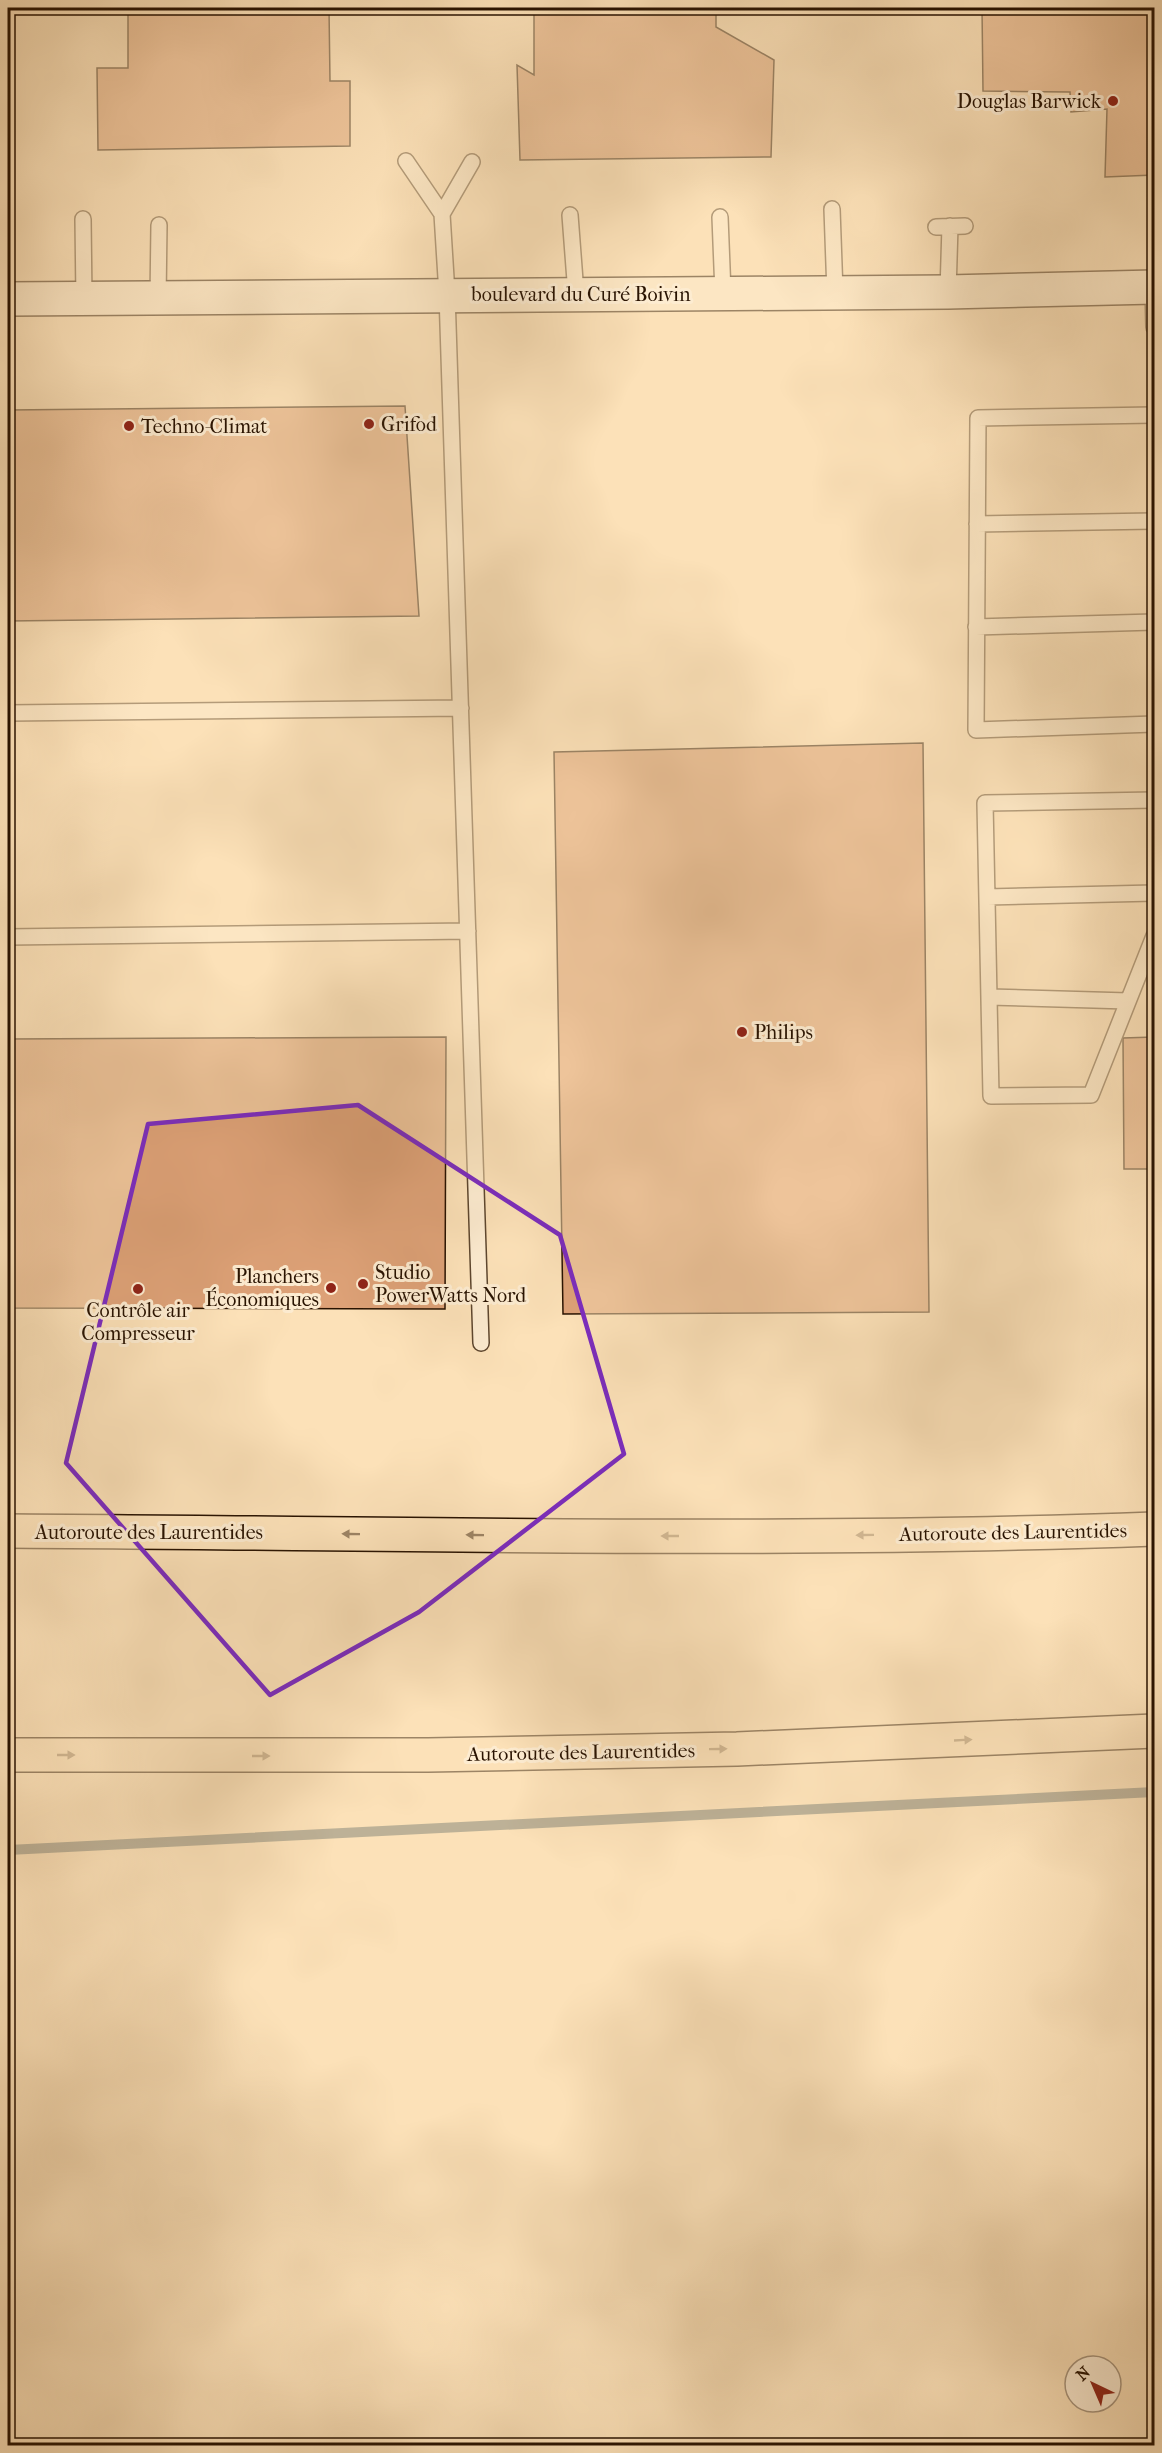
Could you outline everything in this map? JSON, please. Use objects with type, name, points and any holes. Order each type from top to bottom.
[{"type":"highway","name":"Autoroute des Laurentides","points":[[8,1531],[779,1536],[1155,1529]]},
{"type":"highway","name":"Autoroute des Laurentides","points":[[8,1755],[428,1755],[725,1749],[1155,1731]]},
{"type":"street","name":"boulevard du Curé Boivin","points":[[8,299],[948,292],[1154,287]]},
{"type":"lane","points":[[406,161],[442,214],[447,294],[482,1343]]},
{"type":"lane","points":[[442,214],[472,162]]},
{"type":"lane","points":[[832,210],[835,293]]},
{"type":"lane","points":[[570,215],[576,294]]},
{"type":"lane","points":[[720,217],[723,293]]},
{"type":"lane","points":[[83,219],[84,299]]},
{"type":"lane","points":[[158,299],[159,225]]},
{"type":"lane","points":[[948,292],[950,227]]},
{"type":"lane","points":[[1154,287],[1155,327]]},
{"type":"lane","points":[[1155,415],[978,418],[976,730],[1155,724]]},
{"type":"lane","points":[[977,524],[1155,521]]},
{"type":"lane","points":[[976,627],[1155,622]]},
{"type":"lane","points":[[8,713],[461,708]]},
{"type":"lane","points":[[1155,800],[985,803],[992,1096],[1090,1095],[1128,1001],[1150,959],[1155,936]]},
{"type":"lane","points":[[987,897],[1155,893]]},
{"type":"lane","points":[[8,937],[468,931]]},
{"type":"lane","points":[[989,997],[1128,1001]]},
{"type":"highlighted area","points":[[358,1105],[560,1235],[624,1454],[419,1612],[270,1695],[66,1463],[148,1124]]},
{"type":"building","points":[[128,8],[329,8],[330,81],[350,81],[350,146],[98,150],[97,68],[128,68]]},
{"type":"building","points":[[534,8],[716,8],[716,27],[774,60],[771,157],[520,160],[517,65],[534,75]]},
{"type":"building","name":"Douglas Barwick","points":[[982,8],[1154,8],[1154,175],[1105,177],[1107,109],[1071,112],[1070,92],[983,91]]},
{"type":"building","points":[[405,406],[419,616],[8,621],[8,410]]},
{"type":"building","name":"Philips","points":[[923,743],[929,1312],[563,1314],[554,752]]},
{"type":"building","points":[[446,1037],[445,1309],[8,1308],[8,1039]]},
{"type":"building","points":[[1154,1037],[1154,1169],[1124,1169],[1123,1038]]},
{"type":"waterway","points":[[8,1850],[1154,1792]]},
{"type":"place","name":"Douglas Barwick","points":[[1113,101]]},
{"type":"place","name":"Grifod","points":[[369,424]]},
{"type":"place","name":"Techno-Climat","points":[[129,426]]},
{"type":"place","name":"Philips","points":[[742,1032]]},
{"type":"place","name":"Studio PowerWatts Nord","points":[[363,1284]]},
{"type":"place","name":"Planchers Économiques","points":[[331,1288]]},
{"type":"place","name":"Contrôle air Compresseur","points":[[138,1289]]}]
